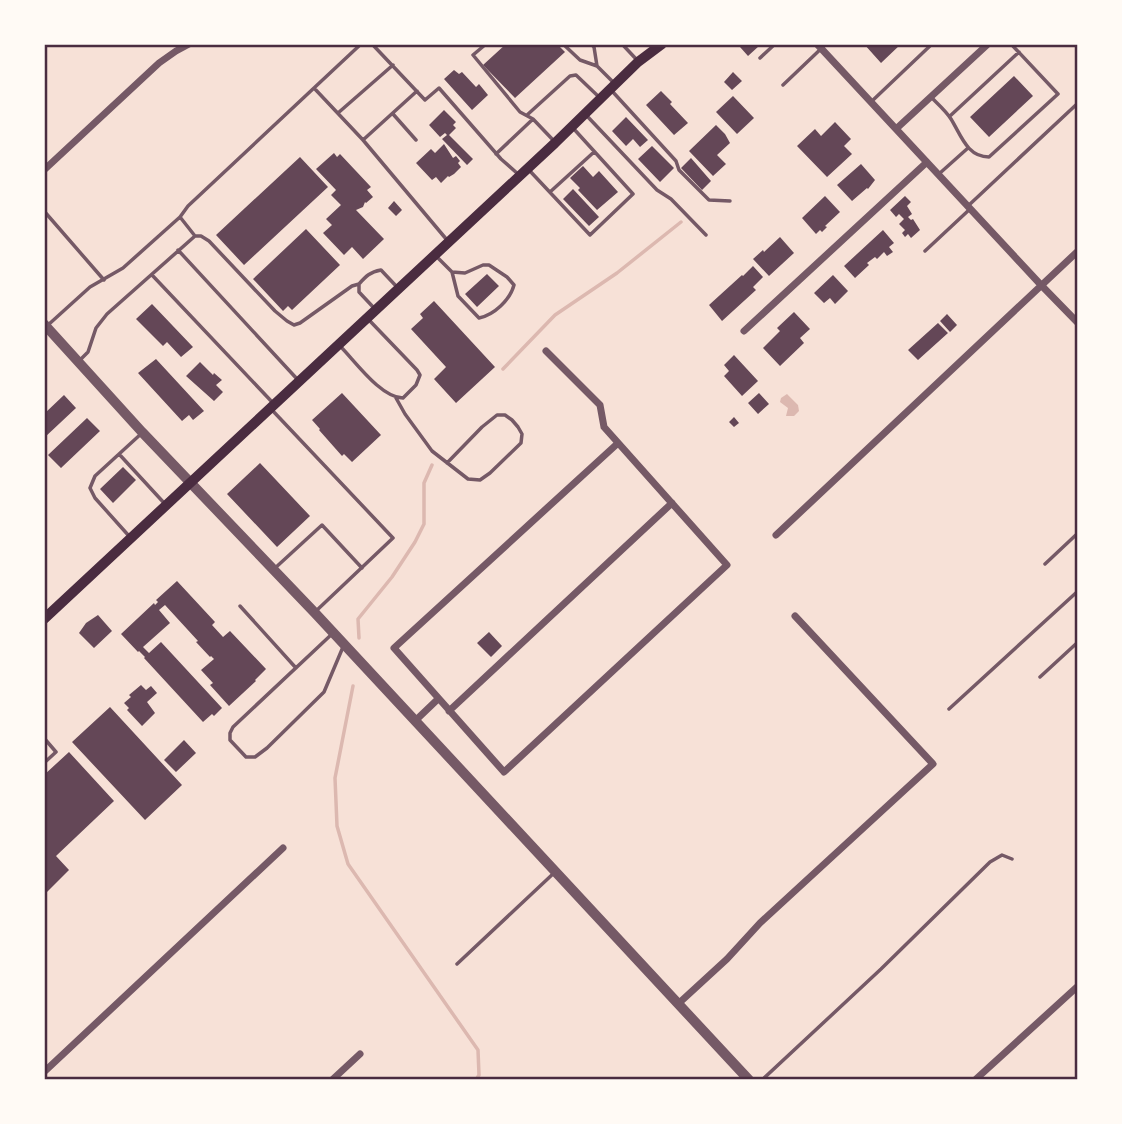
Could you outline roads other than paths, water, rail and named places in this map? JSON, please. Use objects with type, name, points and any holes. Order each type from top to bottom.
[{"type":"main road","points":[[638,62],[649,44]]},
{"type":"main road","points":[[44,619],[585,115],[638,62],[662,44]]},
{"type":"street","points":[[44,170],[159,63],[189,44]]},
{"type":"street","points":[[896,129],[988,44]]},
{"type":"street","points":[[821,45],[1078,323]]},
{"type":"street","points":[[744,331],[927,162]]},
{"type":"street","points":[[776,535],[1078,251]]},
{"type":"street","points":[[45,325],[749,1080]]},
{"type":"street","points":[[546,351],[600,405],[604,427],[617,444],[727,565],[504,772],[394,648],[617,444]]},
{"type":"street","points":[[449,711],[672,503]]},
{"type":"street","points":[[678,1004],[727,959],[760,923],[933,764],[795,616]]},
{"type":"street","points":[[415,721],[438,699]]},
{"type":"street","points":[[44,1072],[282,848]]},
{"type":"street","points":[[975,1080],[1078,986]]},
{"type":"street","points":[[332,1080],[360,1054]]},
{"type":"lane","points":[[45,325],[90,287],[123,268],[180,218],[188,206],[361,44]]},
{"type":"lane","points":[[372,44],[425,100],[439,89],[496,154],[550,192],[590,235],[633,194],[572,127]]},
{"type":"lane","points":[[486,44],[473,55],[520,112],[533,119],[555,143]]},
{"type":"lane","points":[[563,44],[580,60],[597,66]]},
{"type":"lane","points":[[591,44],[597,66],[676,161],[679,170],[709,200],[730,201]]},
{"type":"lane","points":[[622,44],[638,62]]},
{"type":"lane","points":[[760,58],[775,44]]},
{"type":"lane","points":[[871,102],[932,44]]},
{"type":"lane","points":[[931,97],[950,116],[968,148],[983,157],[989,157],[1058,94],[1011,44]]},
{"type":"lane","points":[[783,85],[821,45]]},
{"type":"lane","points":[[950,116],[1019,52]]},
{"type":"lane","points":[[338,113],[393,65]]},
{"type":"lane","points":[[527,115],[570,76],[576,75],[601,99]]},
{"type":"lane","points":[[314,88],[363,140],[448,242]]},
{"type":"lane","points":[[363,140],[417,91]]},
{"type":"lane","points":[[925,251],[1078,103]]},
{"type":"lane","points":[[393,114],[416,140]]},
{"type":"lane","points":[[585,115],[657,190],[671,199],[706,235]]},
{"type":"lane","points":[[496,154],[533,119]]},
{"type":"lane","points":[[938,174],[968,148]]},
{"type":"lane","points":[[550,192],[594,152]]},
{"type":"lane","points":[[44,211],[104,279]]},
{"type":"lane","points":[[180,218],[195,236]]},
{"type":"lane","points":[[78,362],[88,352],[96,328],[107,314],[195,236],[209,241],[275,311],[294,325],[359,284],[372,271],[381,270],[398,288]]},
{"type":"lane","points":[[178,250],[299,382]]},
{"type":"lane","points":[[435,254],[452,272],[458,296],[479,318],[488,316],[512,293],[514,285],[489,265],[466,273],[452,272]]},
{"type":"lane","points":[[152,275],[393,538],[315,613]]},
{"type":"lane","points":[[359,284],[359,292],[372,314],[420,375],[416,385],[403,398],[396,398]]},
{"type":"lane","points":[[338,344],[380,387],[396,398],[432,451],[440,458],[468,479],[480,480],[490,473],[521,443],[522,434],[505,415],[497,415],[447,463]]},
{"type":"lane","points":[[131,537],[95,498],[90,488],[95,476],[142,432]]},
{"type":"lane","points":[[119,454],[166,505]]},
{"type":"lane","points":[[273,570],[321,525],[362,568]]},
{"type":"lane","points":[[1045,564],[1078,533]]},
{"type":"lane","points":[[949,709],[1078,591]]},
{"type":"lane","points":[[240,607],[296,668]]},
{"type":"lane","points":[[333,632],[233,727],[230,740],[246,757],[255,757],[267,748],[324,692],[344,645]]},
{"type":"lane","points":[[1040,677],[1078,642]]},
{"type":"lane","points":[[44,738],[56,752],[44,763]]},
{"type":"lane","points":[[762,1080],[990,862],[1002,855],[1012,859]]},
{"type":"lane","points":[[457,964],[556,872]]},
{"type":"waterway","points":[[503,369],[555,315],[617,273],[681,222]]},
{"type":"waterway","points":[[359,638],[358,619],[392,577],[424,524],[424,483],[432,465]]},
{"type":"waterway","points":[[353,686],[335,778],[337,826],[348,864],[478,1050],[479,1075],[476,1080]]}]
